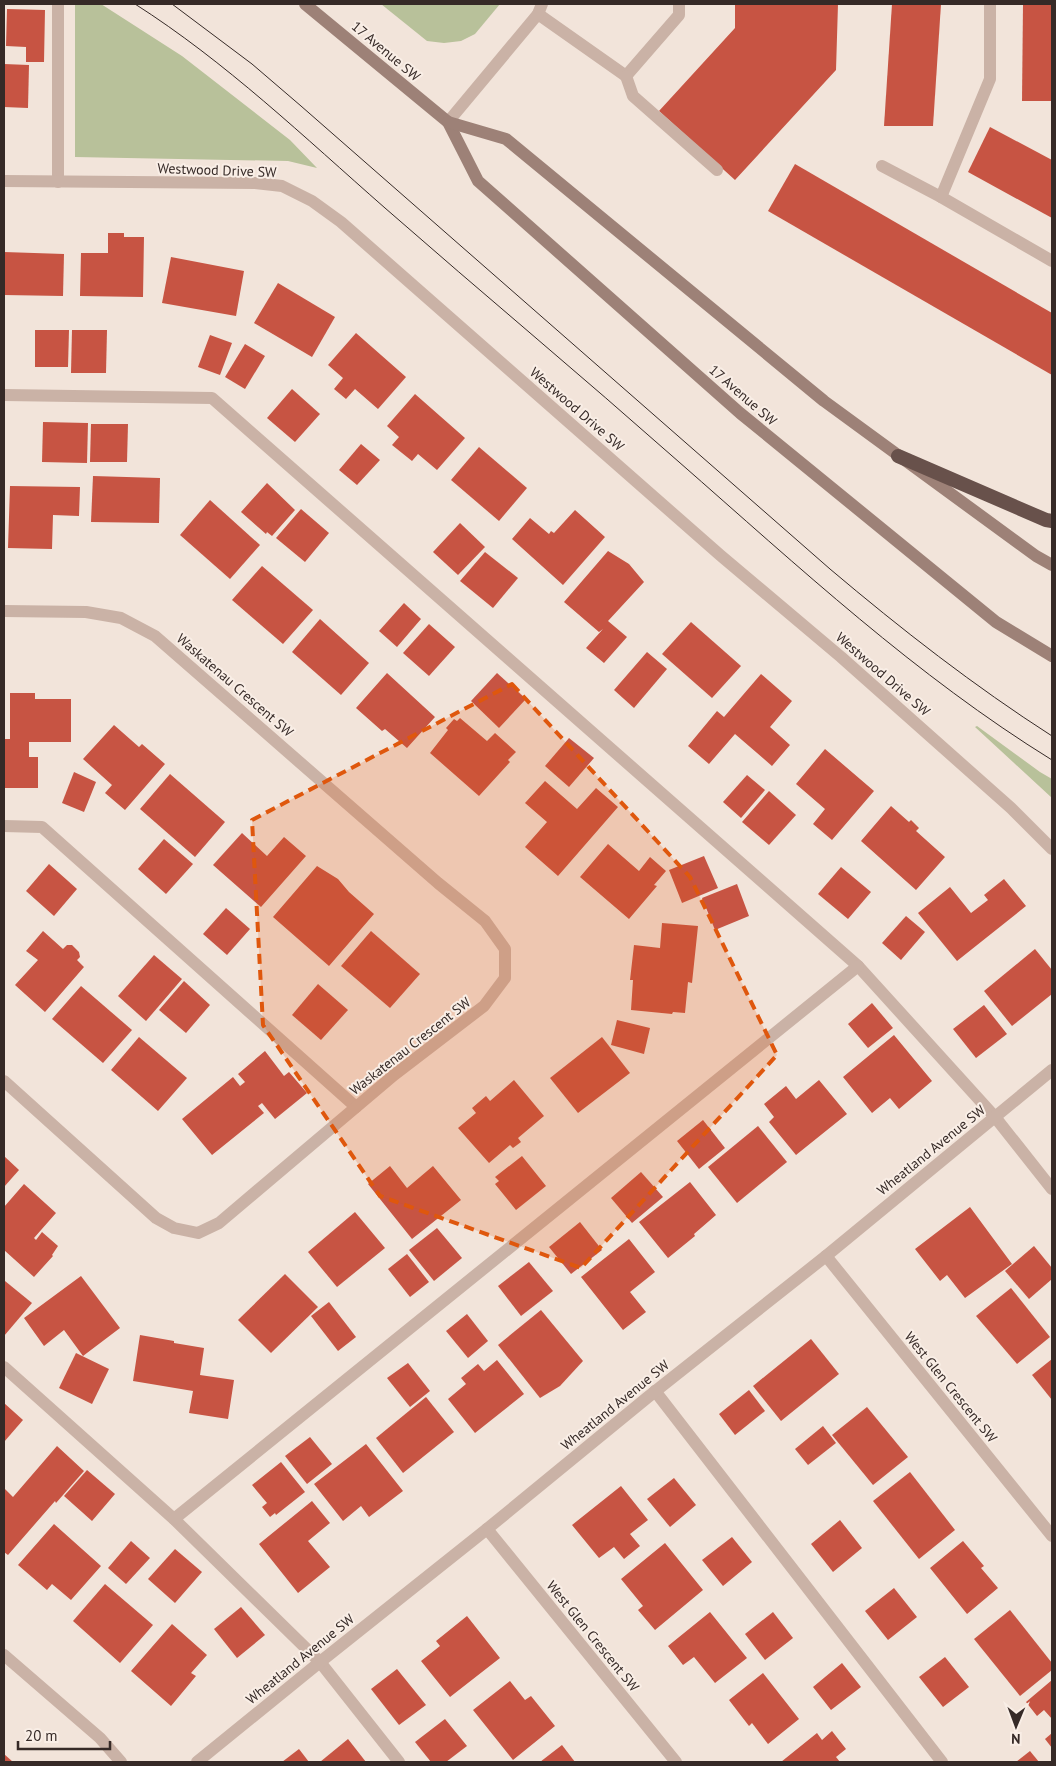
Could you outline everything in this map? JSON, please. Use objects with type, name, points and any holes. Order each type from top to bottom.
[{"type":"highway","points":[[898,456],[1052,521]]},
{"type":"main road","name":"17 Avenue SW","points":[[305,4],[448,122],[478,181],[740,413],[996,622],[1052,656]]},
{"type":"main road","name":"17 Avenue SW","points":[[448,122],[506,138],[824,401],[1036,556],[1052,565]]},
{"type":"street","points":[[58,4],[58,182]]},
{"type":"street","points":[[626,76],[679,15],[680,4]]},
{"type":"street","points":[[941,197],[990,79],[990,4]]},
{"type":"street","points":[[448,122],[540,9],[626,76],[633,96],[717,170]]},
{"type":"street","points":[[882,166],[941,197],[1052,261]]},
{"type":"street","name":"Westwood Drive SW","points":[[4,181],[255,183],[282,186],[312,201],[341,222],[720,555],[841,657],[1011,808],[1052,849]]},
{"type":"street","points":[[4,395],[212,398],[858,966],[995,1117],[1052,1189]]},
{"type":"street","name":"Waskatenau Crescent SW","points":[[4,611],[86,612],[121,618],[155,636],[438,883],[485,921],[505,949],[505,978],[484,1006],[394,1075],[220,1223],[198,1233],[174,1228],[156,1218],[4,1081]]},
{"type":"street","points":[[4,826],[42,827],[356,1107]]},
{"type":"street","points":[[174,1519],[858,966]]},
{"type":"street","name":"Wheatland Avenue SW","points":[[197,1762],[655,1391],[826,1256],[1052,1070]]},
{"type":"street","name":"West Glen Crescent SW","points":[[826,1256],[1052,1536]]},
{"type":"street","points":[[4,1367],[174,1519],[320,1662],[399,1762]]},
{"type":"street","points":[[655,1391],[942,1762]]},
{"type":"street","name":"West Glen Crescent SW","points":[[487,1529],[676,1762]]},
{"type":"street","points":[[4,1655],[100,1738],[121,1762]]},
{"type":"highlighted area","points":[[512,684],[690,877],[777,1055],[581,1268],[380,1196],[263,1025],[252,820]]},
{"type":"green space","points":[[75,4],[101,4],[182,56],[290,140],[317,168],[288,161],[75,157]]},
{"type":"green space","points":[[381,4],[500,4],[475,34],[461,41],[444,43],[427,41]]},
{"type":"green space","points":[[977,726],[1052,779],[1052,798],[975,727]]},
{"type":"building","points":[[735,4],[838,4],[836,70],[735,180],[659,111],[735,28]]},
{"type":"building","points":[[892,4],[941,4],[933,126],[884,126]]},
{"type":"building","points":[[1023,4],[1052,4],[1052,101],[1022,101]]},
{"type":"building","points":[[7,9],[45,10],[44,62],[26,62],[26,47],[6,46]]},
{"type":"building","points":[[4,64],[29,65],[28,108],[4,107]]},
{"type":"building","points":[[990,127],[1052,160],[1052,218],[968,172]]},
{"type":"building","points":[[795,164],[1052,313],[1052,375],[768,211]]},
{"type":"building","points":[[108,233],[124,233],[124,237],[144,237],[143,297],[80,296],[81,253],[108,253]]},
{"type":"building","points":[[4,252],[64,254],[63,296],[4,295]]},
{"type":"building","points":[[171,257],[244,271],[236,316],[162,303]]},
{"type":"building","points":[[278,283],[335,317],[312,357],[254,323]]},
{"type":"building","points":[[35,330],[69,330],[68,367],[35,367]]},
{"type":"building","points":[[72,330],[107,330],[106,373],[71,373]]},
{"type":"building","points":[[356,333],[406,377],[378,409],[355,389],[346,399],[334,389],[343,378],[328,365]]},
{"type":"building","points":[[210,335],[232,343],[220,375],[198,367]]},
{"type":"building","points":[[245,344],[265,356],[245,389],[225,377]]},
{"type":"building","points":[[292,389],[320,414],[295,442],[267,418]]},
{"type":"building","points":[[415,394],[465,438],[437,470],[418,454],[412,461],[392,445],[399,437],[387,426]]},
{"type":"building","points":[[43,422],[88,423],[87,463],[42,462]]},
{"type":"building","points":[[91,424],[128,424],[127,462],[90,462]]},
{"type":"building","points":[[361,444],[380,460],[357,485],[339,470]]},
{"type":"building","points":[[479,447],[527,488],[499,521],[451,480]]},
{"type":"building","points":[[93,476],[160,478],[159,523],[91,522]]},
{"type":"building","points":[[267,483],[295,510],[272,536],[267,532],[266,534],[241,512]]},
{"type":"building","points":[[10,486],[80,487],[79,516],[53,515],[52,549],[8,548]]},
{"type":"building","points":[[210,500],[260,545],[230,579],[180,535]]},
{"type":"building","points":[[301,509],[329,533],[305,562],[276,538]]},
{"type":"building","points":[[575,510],[605,537],[563,585],[512,539],[530,518],[549,534],[551,531],[554,533]]},
{"type":"building","points":[[460,523],[485,547],[458,575],[433,552]]},
{"type":"building","points":[[608,551],[629,564],[644,582],[608,621],[627,637],[604,663],[586,648],[603,629],[599,632],[564,602]]},
{"type":"building","points":[[485,552],[518,578],[493,608],[460,581]]},
{"type":"building","points":[[262,566],[313,610],[283,644],[232,600]]},
{"type":"building","points":[[404,603],[421,619],[397,647],[379,631]]},
{"type":"building","points":[[320,619],[369,663],[341,695],[292,652]]},
{"type":"building","points":[[691,622],[741,666],[712,698],[662,654]]},
{"type":"building","points":[[429,624],[455,647],[429,676],[403,653]]},
{"type":"building","points":[[647,652],[667,669],[634,708],[614,690]]},
{"type":"building","points":[[387,673],[435,717],[407,748],[385,729],[382,731],[356,708]]},
{"type":"building","points":[[497,673],[526,699],[499,728],[471,701]]},
{"type":"building","points":[[761,674],[792,701],[770,727],[790,745],[772,766],[735,734],[709,764],[688,746],[717,711],[724,717]]},
{"type":"building","points":[[10,693],[35,693],[35,699],[71,699],[71,742],[29,742],[29,757],[38,757],[38,788],[4,788],[4,739],[10,739]]},
{"type":"building","points":[[460,718],[487,741],[495,733],[516,752],[508,760],[510,762],[479,796],[430,753],[448,730],[446,728],[454,719],[457,721]]},
{"type":"building","points":[[114,725],[139,747],[142,744],[165,764],[125,810],[105,793],[112,785],[83,759]]},
{"type":"building","points":[[569,738],[594,758],[569,787],[545,766]]},
{"type":"building","points":[[825,749],[874,791],[832,840],[813,824],[825,809],[796,784]]},
{"type":"building","points":[[74,772],[96,782],[84,812],[62,803]]},
{"type":"building","points":[[170,774],[225,822],[195,857],[140,809]]},
{"type":"building","points":[[747,775],[765,790],[741,818],[723,802]]},
{"type":"building","points":[[545,781],[577,809],[596,788],[618,807],[558,876],[525,847],[547,822],[525,803]]},
{"type":"building","points":[[769,791],[796,815],[769,845],[742,822]]},
{"type":"building","points":[[891,806],[909,822],[911,820],[919,828],[916,831],[945,857],[916,890],[861,841]]},
{"type":"building","points":[[242,833],[267,856],[284,837],[306,856],[261,907],[213,865]]},
{"type":"building","points":[[164,839],[193,864],[166,894],[138,869]]},
{"type":"building","points":[[608,844],[639,871],[650,857],[666,871],[654,885],[657,886],[629,919],[580,877]]},
{"type":"building","points":[[704,856],[718,888],[682,903],[669,870]]},
{"type":"building","points":[[49,864],[77,889],[54,916],[26,891]]},
{"type":"building","points":[[317,866],[338,879],[349,892],[374,914],[329,966],[273,917]]},
{"type":"building","points":[[841,867],[871,892],[848,919],[818,894]]},
{"type":"building","points":[[1004,879],[1026,906],[957,961],[918,913],[950,887],[971,913],[988,900],[984,895]]},
{"type":"building","points":[[737,884],[749,916],[715,930],[702,898]]},
{"type":"building","points":[[226,908],[250,929],[227,955],[203,934]]},
{"type":"building","points":[[906,916],[925,932],[901,960],[882,943]]},
{"type":"building","points":[[662,923],[698,926],[692,983],[688,982],[685,1013],[673,1012],[672,1014],[631,1010],[633,980],[630,980],[634,945],[660,948]]},
{"type":"building","points":[[43,931],[63,949],[67,945],[72,945],[79,952],[80,957],[77,960],[84,967],[45,1012],[15,985],[38,960],[26,951]]},
{"type":"building","points":[[371,931],[420,974],[390,1008],[341,966]]},
{"type":"building","points":[[1035,949],[1052,970],[1052,994],[1012,1026],[984,991]]},
{"type":"building","points":[[154,955],[182,979],[146,1021],[118,996]]},
{"type":"building","points":[[184,981],[210,1005],[186,1033],[159,1010]]},
{"type":"building","points":[[318,984],[348,1010],[321,1040],[292,1015]]},
{"type":"building","points":[[81,986],[132,1030],[103,1063],[52,1019]]},
{"type":"building","points":[[872,1003],[893,1028],[868,1048],[848,1024]]},
{"type":"building","points":[[984,1005],[1007,1034],[976,1058],[953,1029]]},
{"type":"building","points":[[617,1020],[650,1028],[644,1054],[611,1045]]},
{"type":"building","points":[[894,1035],[932,1081],[899,1109],[890,1098],[872,1113],[843,1077]]},
{"type":"building","points":[[139,1037],[187,1078],[158,1111],[111,1070]]},
{"type":"building","points":[[602,1037],[630,1073],[578,1113],[550,1078]]},
{"type":"building","points":[[265,1051],[284,1076],[289,1072],[307,1093],[275,1119],[262,1103],[258,1106],[264,1113],[212,1155],[182,1119],[233,1077],[240,1086],[245,1082],[238,1074]]},
{"type":"building","points":[[514,1080],[544,1116],[518,1138],[521,1142],[513,1148],[510,1145],[489,1163],[458,1128],[476,1113],[472,1108],[486,1096],[490,1101]]},
{"type":"building","points":[[819,1080],[847,1114],[796,1155],[769,1122],[774,1117],[764,1104],[786,1086],[796,1099]]},
{"type":"building","points":[[703,1120],[725,1148],[699,1169],[677,1141]]},
{"type":"building","points":[[758,1126],[787,1162],[737,1203],[708,1167]]},
{"type":"building","points":[[4,1156],[19,1170],[4,1187]]},
{"type":"building","points":[[522,1156],[546,1186],[516,1210],[495,1184],[499,1181],[495,1177]]},
{"type":"building","points":[[390,1166],[407,1188],[433,1166],[461,1200],[412,1239],[368,1184]]},
{"type":"building","points":[[641,1172],[663,1197],[632,1223],[611,1198]]},
{"type":"building","points":[[690,1182],[716,1215],[694,1234],[695,1236],[668,1258],[639,1222]]},
{"type":"building","points":[[24,1184],[56,1213],[34,1238],[36,1240],[42,1232],[58,1246],[53,1256],[34,1277],[4,1250],[4,1207]]},
{"type":"building","points":[[970,1207],[1012,1264],[965,1298],[947,1275],[940,1281],[915,1249]]},
{"type":"building","points":[[355,1212],[385,1248],[337,1287],[308,1252]]},
{"type":"building","points":[[580,1222],[602,1250],[571,1274],[549,1247]]},
{"type":"building","points":[[437,1228],[462,1258],[434,1281],[409,1250]]},
{"type":"building","points":[[629,1239],[655,1272],[630,1292],[646,1312],[623,1330],[581,1277]]},
{"type":"building","points":[[1034,1246],[1052,1268],[1052,1279],[1029,1299],[1005,1271]]},
{"type":"building","points":[[407,1254],[429,1282],[410,1297],[388,1269]]},
{"type":"building","points":[[529,1262],[553,1291],[521,1316],[498,1286]]},
{"type":"building","points":[[285,1274],[318,1307],[271,1353],[238,1320]]},
{"type":"building","points":[[81,1276],[120,1328],[83,1356],[64,1330],[44,1346],[24,1318]]},
{"type":"building","points":[[4,1282],[32,1303],[4,1336]]},
{"type":"building","points":[[1011,1288],[1050,1337],[1017,1364],[976,1316]]},
{"type":"building","points":[[329,1302],[356,1337],[338,1351],[311,1316]]},
{"type":"building","points":[[541,1310],[583,1361],[560,1386],[540,1398],[498,1345]]},
{"type":"building","points":[[467,1314],[488,1341],[468,1358],[446,1331]]},
{"type":"building","points":[[140,1335],[204,1348],[200,1375],[234,1380],[228,1419],[189,1413],[193,1391],[133,1381]]},
{"type":"building","points":[[811,1339],[839,1374],[781,1421],[753,1386]]},
{"type":"building","points":[[76,1353],[109,1369],[92,1404],[59,1388]]},
{"type":"building","points":[[1052,1359],[1052,1400],[1032,1375]]},
{"type":"building","points":[[497,1360],[524,1394],[475,1433],[448,1399],[466,1384],[461,1378],[478,1364],[484,1371]]},
{"type":"building","points":[[408,1363],[430,1391],[410,1407],[387,1378]]},
{"type":"building","points":[[749,1390],[765,1411],[735,1435],[719,1414]]},
{"type":"building","points":[[426,1397],[454,1432],[403,1473],[376,1438]]},
{"type":"building","points":[[4,1403],[23,1420],[4,1442]]},
{"type":"building","points":[[867,1407],[908,1457],[873,1485],[832,1435]]},
{"type":"building","points":[[823,1426],[836,1443],[808,1465],[795,1449]]},
{"type":"building","points":[[310,1437],[332,1464],[307,1484],[285,1456]]},
{"type":"building","points":[[366,1444],[403,1491],[369,1517],[361,1506],[343,1521],[314,1484]]},
{"type":"building","points":[[57,1446],[84,1471],[8,1555],[4,1552],[4,1488],[13,1497]]},
{"type":"building","points":[[281,1462],[305,1492],[276,1515],[275,1513],[270,1517],[262,1507],[267,1503],[252,1485]]},
{"type":"building","points":[[87,1470],[115,1494],[92,1521],[64,1496]]},
{"type":"building","points":[[910,1472],[955,1530],[919,1559],[873,1501]]},
{"type":"building","points":[[674,1478],[696,1505],[670,1527],[647,1499]]},
{"type":"building","points":[[621,1486],[648,1520],[630,1534],[640,1546],[624,1559],[614,1547],[599,1558],[572,1525]]},
{"type":"building","points":[[312,1501],[330,1523],[308,1541],[330,1567],[298,1593],[259,1544]]},
{"type":"building","points":[[840,1520],[862,1548],[833,1572],[811,1544]]},
{"type":"building","points":[[54,1524],[101,1566],[71,1600],[52,1584],[47,1590],[18,1565]]},
{"type":"building","points":[[732,1537],[752,1562],[723,1586],[702,1560]]},
{"type":"building","points":[[131,1541],[150,1558],[126,1584],[108,1568]]},
{"type":"building","points":[[963,1541],[984,1566],[981,1568],[998,1588],[967,1614],[930,1568]]},
{"type":"building","points":[[665,1543],[703,1590],[655,1630],[638,1610],[643,1606],[621,1579]]},
{"type":"building","points":[[175,1549],[202,1572],[175,1603],[148,1579]]},
{"type":"building","points":[[105,1584],[153,1625],[120,1663],[73,1621]]},
{"type":"building","points":[[894,1588],[917,1617],[888,1640],[865,1611]]},
{"type":"building","points":[[241,1607],[265,1635],[237,1658],[214,1629]]},
{"type":"building","points":[[1010,1610],[1052,1663],[1052,1670],[1020,1696],[974,1639]]},
{"type":"building","points":[[710,1612],[747,1658],[715,1683],[694,1657],[683,1665],[668,1646]]},
{"type":"building","points":[[773,1612],[793,1638],[765,1660],[745,1634]]},
{"type":"building","points":[[467,1616],[500,1658],[450,1697],[421,1661],[440,1646],[436,1641]]},
{"type":"building","points":[[172,1624],[207,1655],[191,1673],[196,1676],[171,1706],[131,1671]]},
{"type":"building","points":[[945,1657],[969,1687],[943,1707],[919,1677]]},
{"type":"building","points":[[842,1663],[861,1687],[831,1710],[813,1687]]},
{"type":"building","points":[[397,1669],[426,1705],[399,1725],[371,1689]]},
{"type":"building","points":[[763,1673],[799,1719],[768,1744],[752,1723],[749,1726],[729,1700]]},
{"type":"building","points":[[1052,1680],[1052,1719],[1044,1710],[1037,1716],[1026,1702]]},
{"type":"building","points":[[510,1681],[525,1700],[531,1696],[555,1726],[513,1760],[473,1710]]},
{"type":"building","points":[[445,1719],[467,1746],[446,1762],[431,1762],[415,1742]]},
{"type":"building","points":[[832,1731],[846,1749],[836,1757],[840,1762],[781,1762],[817,1733],[822,1740]]},
{"type":"building","points":[[1052,1733],[1052,1748],[1045,1739]]},
{"type":"building","points":[[348,1739],[366,1762],[320,1762]]},
{"type":"building","points":[[562,1745],[575,1762],[540,1762]]},
{"type":"building","points":[[299,1749],[309,1762],[282,1762]]},
{"type":"building","points":[[1030,1751],[1039,1762],[1016,1762]]},
{"type":"building","points":[[4,1754],[13,1762],[4,1762]]},
{"type":"tram line","points":[[135,4],[201,50],[264,101],[860,619],[953,693],[1052,760]]},
{"type":"tram line","points":[[172,4],[252,64],[301,106],[830,569],[966,677],[1052,736]]}]
